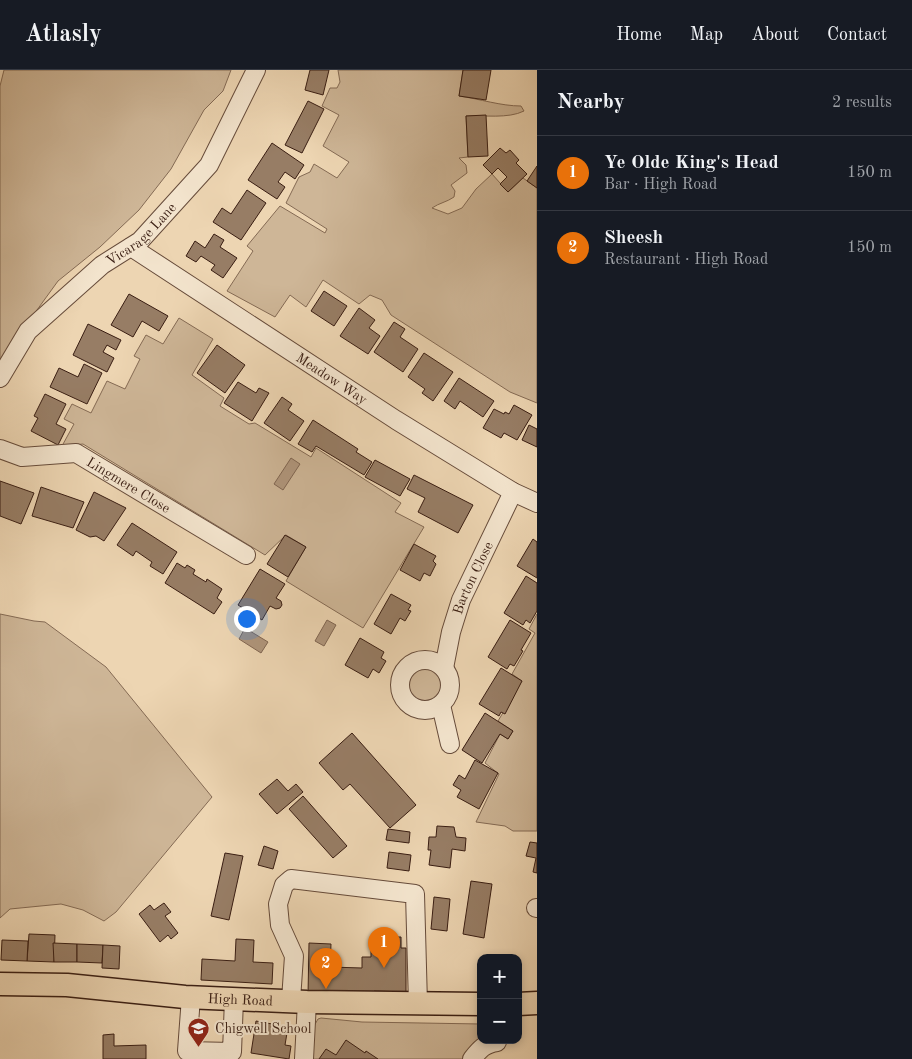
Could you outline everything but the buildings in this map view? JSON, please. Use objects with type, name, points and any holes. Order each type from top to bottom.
[{"type":"main road","name":"High Road","points":[[0,984],[67,985],[191,997],[234,999],[477,1004]]},
{"type":"main road","points":[[522,1004],[537,1003]]},
{"type":"street","name":"Vicarage Lane","points":[[0,378],[28,331],[102,265],[140,240],[208,165],[256,70]]},
{"type":"street","name":"Meadow Way","points":[[131,247],[396,420],[514,492],[537,503]]},
{"type":"street","name":"Lingmere Close","points":[[0,449],[22,456],[76,453],[246,554]]},
{"type":"street","name":"Barton Close","points":[[441,704],[450,691],[450,683],[444,668],[451,632],[461,600],[514,492]]},
{"type":"street","points":[[444,668],[431,660],[415,661],[403,672],[400,680],[400,689],[408,704],[416,708],[424,710],[433,709],[441,704],[450,744]]},
{"type":"street","points":[[304,1059],[294,956],[280,925],[278,904],[284,885],[291,879],[414,894],[418,1004]]},
{"type":"street","points":[[191,997],[187,1051],[232,1052],[234,999]]},
{"type":"street","points":[[472,1059],[480,1048],[487,1044]]},
{"type":"shaded area","points":[[4,70],[231,70],[223,91],[204,110],[171,169],[139,210],[100,247],[58,281],[0,361],[0,86]]},
{"type":"shaded area","points":[[338,70],[463,70],[459,96],[498,104],[521,106],[524,111],[503,116],[466,116],[468,157],[459,158],[466,165],[467,173],[451,185],[455,191],[454,197],[432,208],[448,214],[462,208],[476,189],[492,174],[508,192],[523,178],[537,188],[537,403],[510,392],[391,315],[382,300],[370,295],[359,304],[323,280],[306,307],[290,295],[275,317],[227,291],[253,251],[247,246],[280,206],[325,233],[327,229],[286,203],[299,177],[310,172],[314,164],[337,178],[349,162],[323,146],[339,115],[322,106],[330,88],[337,88],[340,82]]},
{"type":"shaded area","points":[[179,318],[213,339],[192,375],[224,398],[220,406],[249,424],[255,423],[311,457],[316,448],[401,503],[395,512],[424,527],[363,628],[286,581],[306,547],[286,535],[265,555],[83,444],[62,446],[74,424],[64,419],[72,404],[91,413],[107,381],[125,389],[140,359],[134,356],[146,335],[163,344]]},
{"type":"shaded area","points":[[291,458],[300,464],[283,490],[274,484]]},
{"type":"shaded area","points":[[0,614],[45,622],[106,667],[212,797],[116,912],[104,921],[83,910],[61,904],[10,909],[0,918]]},
{"type":"shaded area","points":[[537,614],[537,831],[513,831],[505,826],[476,822],[499,774],[485,763],[500,734],[508,739],[513,731],[498,721],[522,681],[512,674],[535,633],[529,629]]},
{"type":"shaded area","points":[[327,620],[336,625],[324,646],[315,641]]},
{"type":"shaded area","points":[[245,628],[268,642],[261,653],[239,639]]},
{"type":"shaded area","points":[[425,668],[437,673],[442,685],[437,697],[425,702],[413,697],[408,685],[413,673]]},
{"type":"shaded area","points":[[318,1019],[362,1022],[477,1024],[477,1044],[485,1044],[464,1056],[463,1059],[312,1059],[314,1026]]},
{"type":"place","name":"Ye Olde King's Head","points":[[384,968]]},
{"type":"place","name":"Sheesh","points":[[326,989]]},
{"type":"place","name":"Chigwell School","points":[[199,1047]]}]
